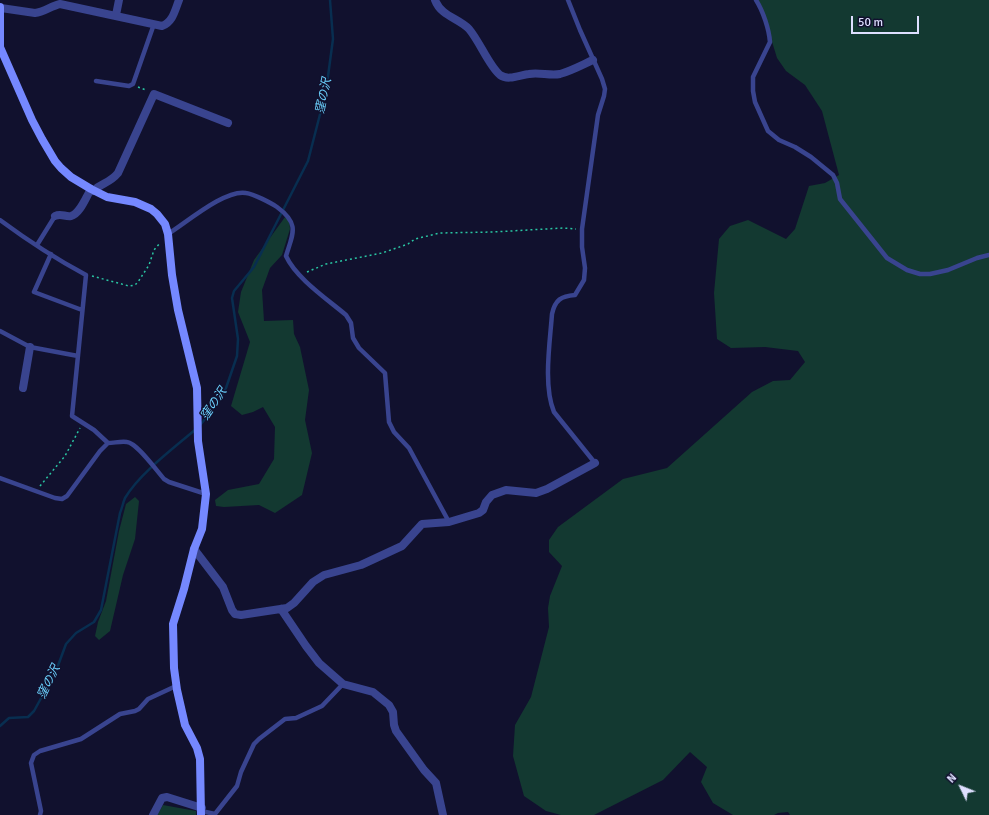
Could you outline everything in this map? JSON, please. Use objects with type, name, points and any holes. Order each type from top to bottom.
[{"type":"street","points":[[116,15],[119,0]]},
{"type":"street","points":[[154,815],[162,798],[167,798],[201,811],[200,759],[197,748],[185,725],[176,686],[173,624],[194,549],[202,529],[206,494],[198,441],[197,388],[178,310],[172,275],[168,234],[165,224],[151,209],[135,202],[107,197],[71,177],[61,168],[48,150],[32,120],[0,47],[0,7],[35,13],[60,4],[162,26],[171,20],[179,0]]},
{"type":"street","points":[[436,0],[437,5],[445,13],[470,30],[494,68],[500,75],[505,77],[518,77],[529,74],[559,74],[593,60]]},
{"type":"street","points":[[54,216],[60,214],[70,216],[76,213],[92,190],[113,179],[118,173],[154,94],[228,123]]},
{"type":"street","points":[[23,388],[30,347]]},
{"type":"street","points":[[194,549],[222,587],[235,614],[241,615],[287,608],[294,603],[313,582],[324,575],[361,565],[402,546],[422,524],[449,522],[480,514],[486,502],[492,495],[506,490],[536,493],[547,489],[595,463]]},
{"type":"street","points":[[281,609],[319,663],[343,684],[373,692],[389,705],[396,732],[424,770],[436,783],[443,815]]},
{"type":"lane","points":[[568,0],[605,89],[598,115],[582,229],[582,247],[585,268],[584,280],[575,295],[560,299],[554,304],[552,314],[548,385],[550,402],[554,412],[595,463]]},
{"type":"lane","points":[[756,0],[770,42],[753,77],[753,91],[759,112],[768,131],[779,140],[811,157],[833,175],[837,183],[840,199],[887,258],[907,270],[920,274],[930,274],[948,270],[977,258],[989,255]]},
{"type":"lane","points":[[96,81],[129,86],[133,84],[154,24]]},
{"type":"lane","points":[[168,234],[211,204],[240,193],[247,193],[276,207],[285,214],[293,223],[293,232],[286,256],[290,264],[300,276],[346,315],[351,323],[353,338],[359,348],[385,373],[389,422],[394,432],[409,448],[449,522]]},
{"type":"lane","points":[[37,245],[54,216]]},
{"type":"lane","points":[[0,220],[19,234],[86,274],[72,416],[94,430],[108,443]]},
{"type":"lane","points":[[51,254],[34,292],[82,310]]},
{"type":"lane","points":[[0,331],[30,347],[78,356]]},
{"type":"lane","points":[[0,478],[55,498],[62,499],[67,496],[108,443],[127,442],[132,444],[164,479],[206,494]]},
{"type":"lane","points":[[201,811],[216,814],[237,786],[241,772],[254,744],[259,739],[285,719],[296,718],[322,706],[343,684]]},
{"type":"lane","points":[[40,815],[41,811],[31,763],[34,755],[40,751],[81,738],[120,714],[139,709],[148,700],[176,686]]},
{"type":"path","points":[[133,84],[154,94]]},
{"type":"path","points":[[300,276],[326,264],[382,253],[408,244],[415,239],[440,233],[563,228],[582,229]]},
{"type":"path","points":[[86,274],[129,286],[135,285],[149,265],[154,250],[168,234]]},
{"type":"path","points":[[36,491],[65,456],[83,423]]},
{"type":"green space","points":[[756,0],[989,0],[989,815],[790,815],[788,812],[774,815],[733,815],[713,803],[701,782],[707,767],[690,752],[663,780],[594,815],[561,815],[546,811],[524,796],[513,756],[515,725],[531,697],[549,627],[548,608],[550,596],[562,566],[549,552],[549,540],[558,527],[623,479],[667,468],[752,392],[773,381],[790,380],[805,362],[798,351],[765,347],[731,348],[717,339],[714,293],[719,239],[730,226],[748,220],[786,239],[795,229],[809,186],[825,183],[839,175],[822,111],[805,85],[786,71],[777,58],[766,22]]},
{"type":"green space","points":[[285,217],[289,219],[290,229],[282,255],[270,268],[262,290],[264,321],[293,320],[294,334],[300,347],[309,390],[305,420],[312,453],[302,495],[275,513],[259,505],[216,506],[215,500],[228,490],[259,484],[274,459],[275,427],[263,407],[242,415],[231,406],[250,342],[238,312],[241,292],[254,260]]},
{"type":"green space","points":[[135,497],[139,501],[135,539],[123,575],[110,631],[99,640],[95,636],[98,622],[106,601],[119,531],[126,504]]},
{"type":"green space","points":[[163,805],[196,811],[196,815],[157,815]]},
{"type":"waterway","name":"窪の沢","points":[[201,424],[219,401],[226,388],[237,356],[238,339],[232,298],[234,291],[254,267],[308,161],[326,91],[333,39],[330,0]]},
{"type":"waterway","name":"窪の沢","points":[[0,726],[9,718],[28,717],[34,711],[56,671],[66,644],[76,633],[94,622],[101,610],[120,513],[125,498],[139,479],[148,470],[196,429]]}]
